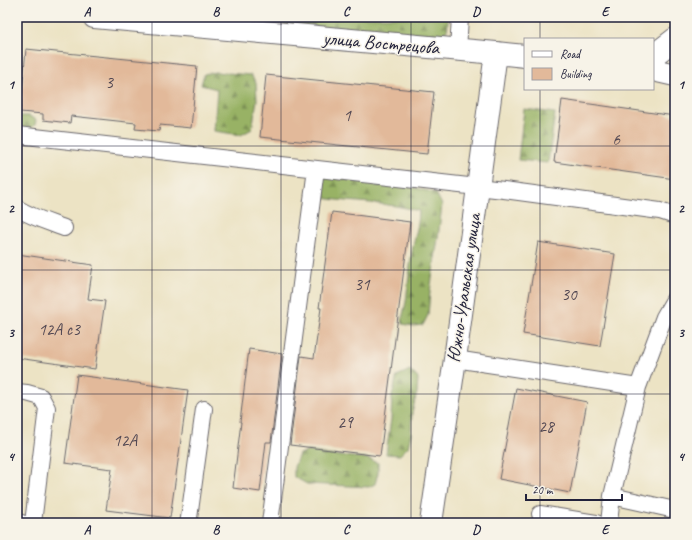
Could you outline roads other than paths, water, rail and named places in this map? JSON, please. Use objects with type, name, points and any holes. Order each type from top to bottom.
[{"type":"main road","name":"улица Вострецова","points":[[94,17],[524,56]]},
{"type":"main road","points":[[654,55],[675,39]]},
{"type":"main road","name":"Южно-Уральская улица","points":[[431,523],[455,359],[496,53]]},
{"type":"main road","points":[[654,70],[675,75]]},
{"type":"lane","points":[[458,50],[460,17]]},
{"type":"lane","points":[[17,136],[478,187],[660,211],[675,216]]},
{"type":"lane","points":[[270,523],[316,169]]},
{"type":"lane","points":[[17,208],[37,218],[64,228]]},
{"type":"lane","points":[[609,523],[612,496],[638,387],[670,320],[675,298]]},
{"type":"lane","points":[[455,359],[638,387]]},
{"type":"lane","points":[[17,392],[40,397],[47,408],[33,523]]},
{"type":"lane","points":[[188,523],[204,409]]},
{"type":"lane","points":[[612,496],[675,510]]},
{"type":"lane","points":[[540,514],[596,523]]},
{"type":"lane","points":[[17,522],[22,523]]}]
